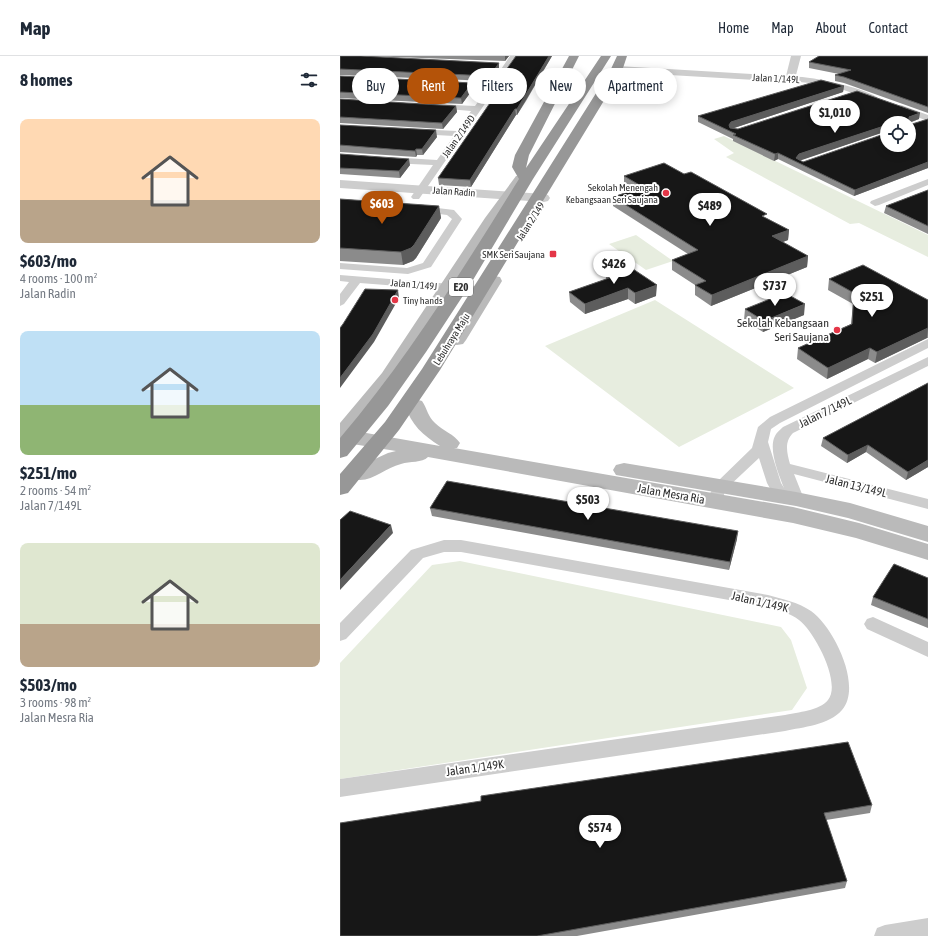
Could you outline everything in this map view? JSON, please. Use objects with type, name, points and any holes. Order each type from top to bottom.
[{"type":"highway","points":[[526,180],[519,167],[522,155],[574,56]]},
{"type":"highway","name":"Lebuhraya Maju","points":[[343,436],[381,402],[462,285],[526,180],[618,61]]},
{"type":"highway","name":"Lebuhraya Maju","points":[[340,488],[392,426],[431,370],[618,61]]},
{"type":"main road","points":[[343,436],[389,377],[567,110],[598,72],[618,61]]},
{"type":"main road","name":"Jalan 2/149","points":[[340,496],[361,474],[391,438],[415,405],[488,290],[590,121],[618,61]]},
{"type":"main road","points":[[415,405],[417,416],[423,425],[434,434],[446,448]]},
{"type":"main road","name":"Jalan Mesra Ria","points":[[343,436],[391,438],[718,494],[793,515],[860,531],[928,552]]},
{"type":"main road","points":[[361,474],[396,458],[446,448]]},
{"type":"main road","name":"Jalan Mesra Ria","points":[[718,494],[789,498],[850,511],[928,534]]},
{"type":"street","name":"Jalan 2/149D","points":[[502,68],[514,56]]},
{"type":"street","points":[[790,79],[796,56]]},
{"type":"street","name":"Jalan 1/149L","points":[[618,61],[822,82],[856,92],[928,120]]},
{"type":"street","points":[[842,96],[856,92]]},
{"type":"street","name":"Jalan 2/149D","points":[[418,193],[480,104]]},
{"type":"street","points":[[424,106],[477,109]]},
{"type":"street","points":[[916,125],[928,120]]},
{"type":"street","points":[[412,131],[459,134]]},
{"type":"street","points":[[378,159],[439,163]]},
{"type":"street","points":[[875,203],[928,182]]},
{"type":"street","name":"Jalan Radin","points":[[340,184],[418,193],[542,202]]},
{"type":"street","name":"Jalan Radin","points":[[340,192],[418,193]]},
{"type":"street","points":[[340,266],[408,271],[427,265],[457,218],[450,212],[409,208]]},
{"type":"street","name":"Jalan 1/149J","points":[[340,278],[488,290]]},
{"type":"street","points":[[340,302],[357,279]]},
{"type":"street","points":[[718,494],[759,450],[765,427],[775,420],[928,343]]},
{"type":"street","name":"Jalan 7/149L","points":[[789,498],[780,444],[782,437],[788,430],[928,361]]},
{"type":"street","points":[[761,442],[774,483],[789,498]]},
{"type":"street","name":"Jalan 13/149L","points":[[784,467],[928,504]]},
{"type":"street","name":"Jalan 1/149K","points":[[340,634],[417,554],[432,548],[448,545],[460,546],[768,601],[788,607],[806,616],[818,628],[828,644],[837,668],[841,692],[836,704],[823,713],[785,723],[340,788]]},
{"type":"street","points":[[874,624],[928,650]]},
{"type":"street","points":[[885,936],[920,930]]},
{"type":"shaded area","points":[[724,136],[928,235],[928,257],[859,223],[850,224],[726,157],[734,153],[714,139]]},
{"type":"shaded area","points":[[636,235],[673,261],[646,270],[609,244]]},
{"type":"shaded area","points":[[655,300],[794,388],[679,447],[545,346]]},
{"type":"shaded area","points":[[460,561],[781,627],[791,640],[807,688],[792,710],[340,779],[340,663],[432,565]]},
{"type":"building","points":[[340,56],[499,63],[496,68],[467,68],[467,75],[459,75],[459,68],[407,68],[407,72],[399,72],[399,68],[340,69]]},
{"type":"building","points":[[516,56],[549,56],[542,68],[535,68],[535,79],[527,92],[527,68],[507,68]]},
{"type":"building","points":[[819,56],[928,56],[928,107],[835,75],[851,70],[809,62]]},
{"type":"building","points":[[340,76],[352,77],[352,93],[340,92]]},
{"type":"building","points":[[399,79],[407,80],[407,95],[399,95]]},
{"type":"building","points":[[821,80],[844,86],[731,122],[729,125],[730,128],[738,129],[857,91],[920,113],[912,116],[880,116],[880,127],[799,154],[796,158],[803,162],[880,135],[880,152],[916,152],[916,123],[928,119],[928,162],[855,190],[778,153],[775,154],[733,135],[736,134],[698,116]]},
{"type":"building","points":[[459,82],[467,83],[467,90],[461,98],[459,98]]},
{"type":"building","points":[[340,99],[352,100],[352,104],[399,104],[399,103],[456,106],[442,123],[340,117]]},
{"type":"building","points":[[489,104],[520,104],[517,109],[515,109],[470,180],[438,178]]},
{"type":"building","points":[[340,125],[436,130],[422,149],[416,149],[415,151],[340,145]]},
{"type":"building","points":[[340,154],[409,159],[399,171],[340,168]]},
{"type":"building","points":[[664,163],[684,174],[691,172],[767,214],[762,216],[789,230],[772,236],[808,256],[712,295],[695,285],[706,281],[672,260],[698,250],[613,197],[643,187],[624,176]]},
{"type":"building","points":[[928,190],[928,226],[886,206]]},
{"type":"building","points":[[340,199],[439,206],[411,248],[401,252],[340,248]]},
{"type":"building","points":[[627,265],[657,285],[635,293],[628,288],[585,304],[569,292],[612,277],[606,272]]},
{"type":"building","points":[[863,265],[928,300],[928,328],[877,352],[870,348],[828,368],[798,348],[852,324],[854,293],[829,279]]},
{"type":"building","points":[[365,289],[398,290],[373,334],[340,378],[340,328]]},
{"type":"building","points":[[785,293],[805,304],[764,321],[745,309]]},
{"type":"building","points":[[928,383],[928,460],[908,472],[868,445],[848,455],[823,438]]},
{"type":"building","points":[[447,481],[738,531],[730,562],[430,508]]},
{"type":"building","points":[[350,511],[391,525],[340,580],[340,520]]},
{"type":"building","points":[[894,564],[928,578],[928,619],[873,597]]},
{"type":"building","points":[[848,742],[872,805],[824,813],[847,881],[537,936],[340,936],[340,823],[481,801],[481,796]]},
{"type":"place","name":"Sekolah Menengah Kebangsaan Seri Saujana","points":[[666,193]]},
{"type":"place","name":"SMK Seri Saujana","points":[[553,254]]},
{"type":"place","name":"Tiny hands","points":[[395,300]]},
{"type":"place","name":"Sekolah Kebangsaan Seri Saujana","points":[[837,330]]}]
